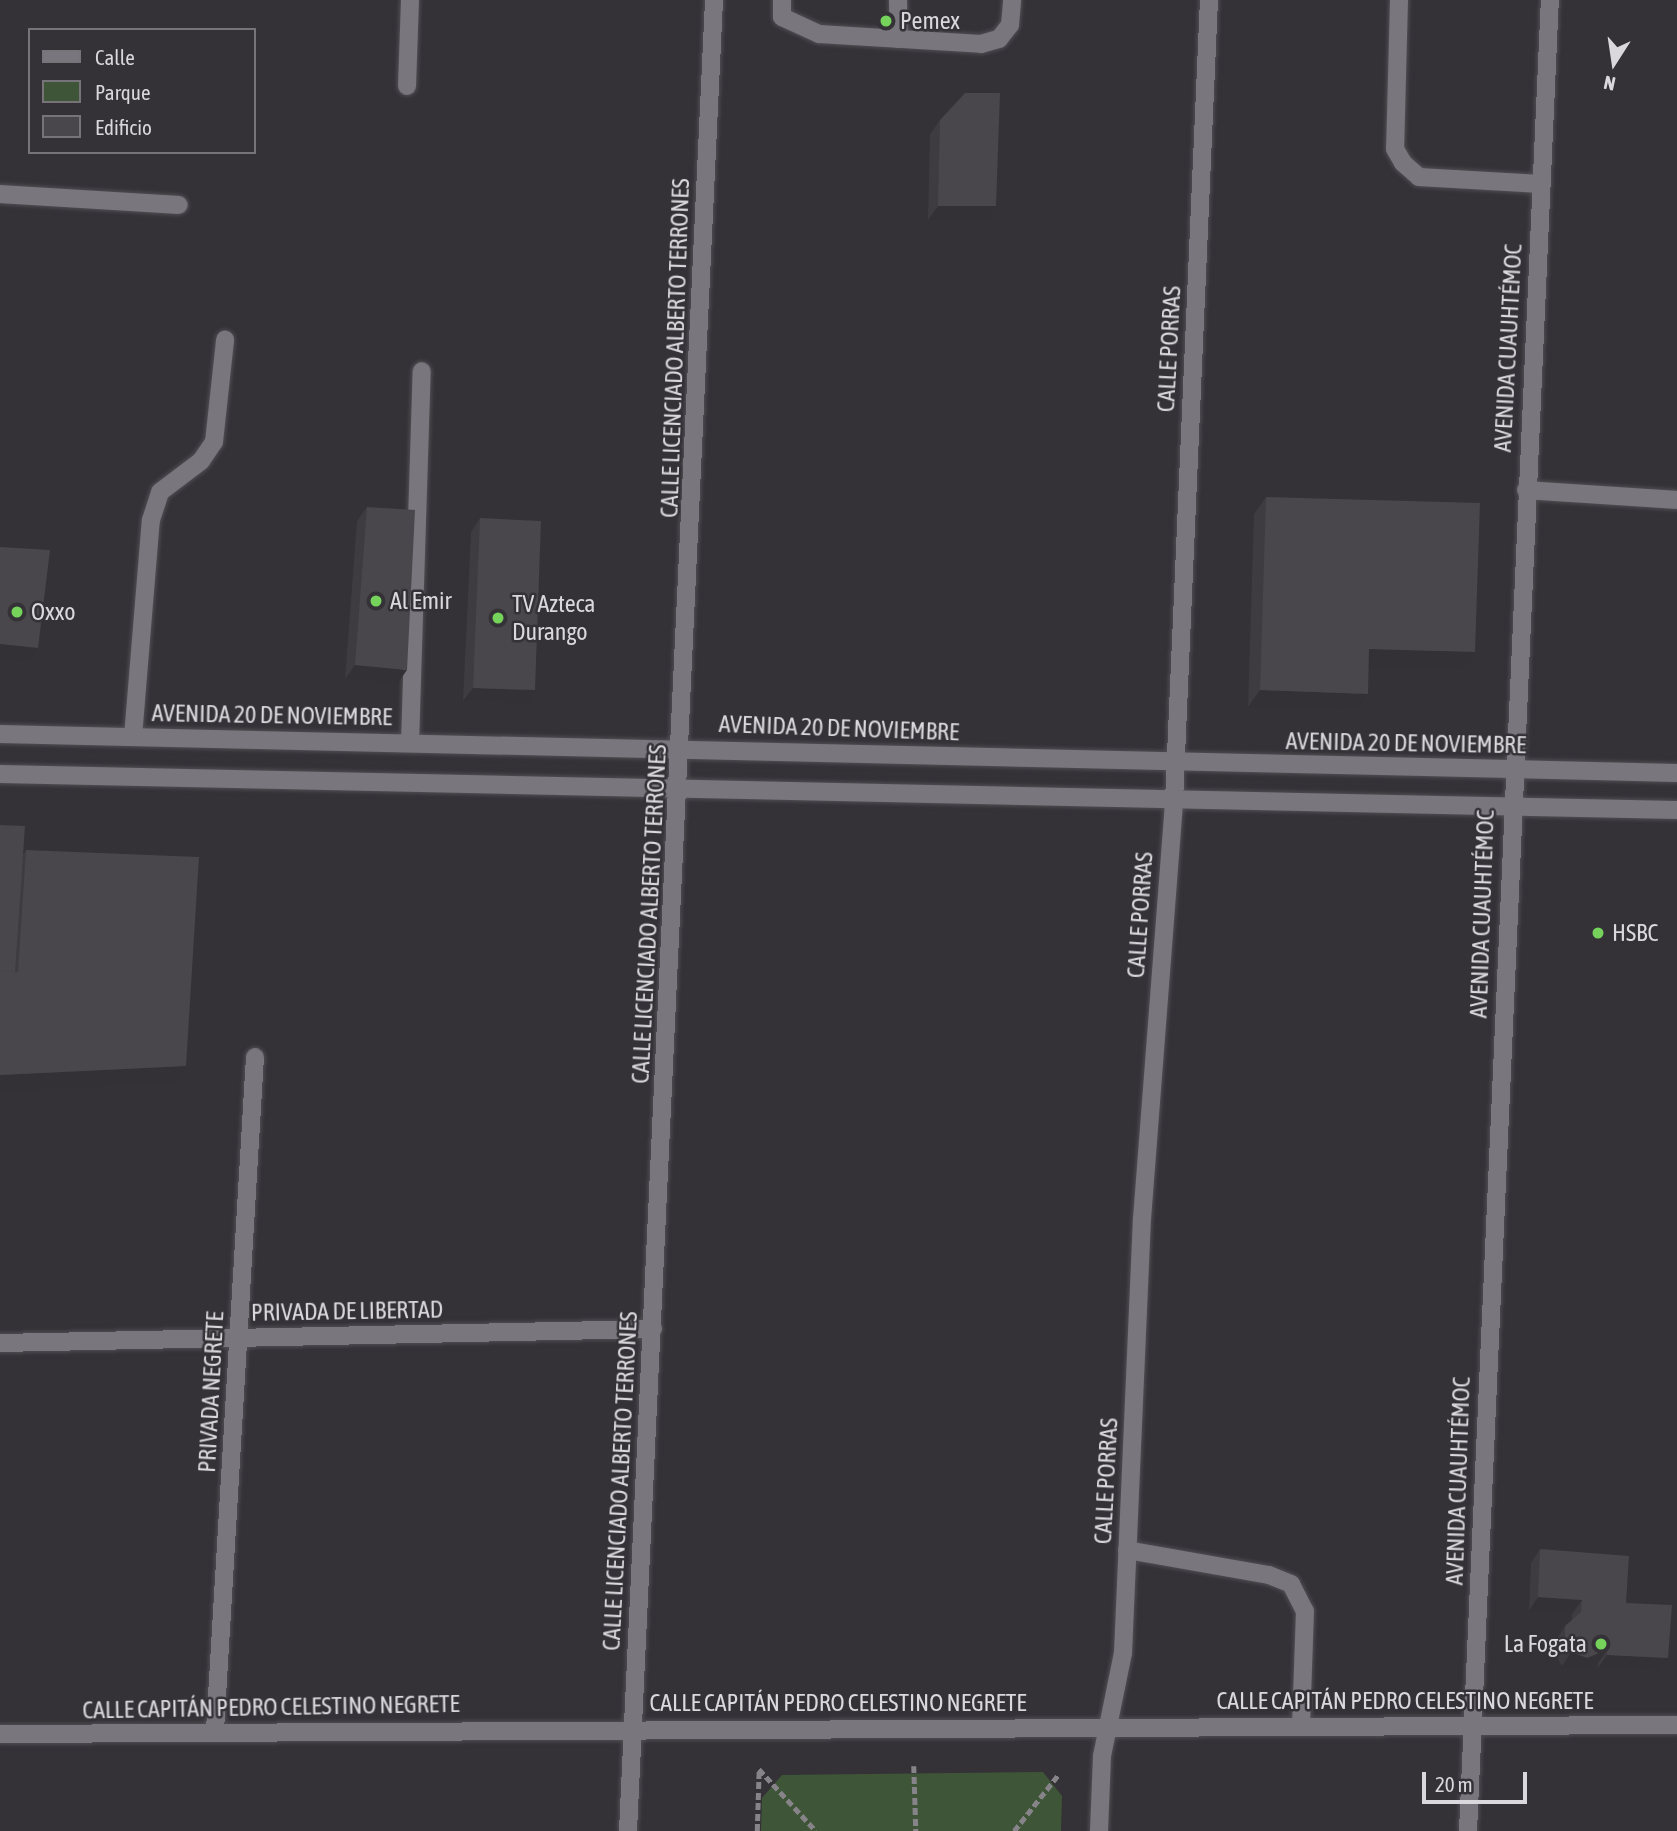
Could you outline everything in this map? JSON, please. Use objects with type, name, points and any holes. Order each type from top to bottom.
[{"type":"street","points":[[407,86],[410,0]]},
{"type":"street","name":"CALLE LICENCIADO ALBERTO TERRONES","points":[[628,1831],[682,748],[714,0]]},
{"type":"street","points":[[782,0],[782,17],[819,34],[981,44],[999,39],[1010,25],[1012,0]]},
{"type":"street","points":[[898,0],[899,39]]},
{"type":"street","name":"CALLE PORRAS","points":[[1099,1831],[1098,1789],[1107,1727],[1123,1653],[1142,1219],[1174,801],[1209,0]]},
{"type":"street","points":[[1399,0],[1395,149],[1403,163],[1419,177],[1541,184]]},
{"type":"street","name":"AVENIDA CUAUHTÉMOC","points":[[1468,1831],[1511,807],[1550,0]]},
{"type":"street","points":[[0,194],[179,205]]},
{"type":"street","points":[[133,737],[151,520],[160,492],[201,461],[214,442],[225,340]]},
{"type":"street","points":[[410,743],[422,371]]},
{"type":"street","points":[[1526,490],[1677,499]]},
{"type":"street","name":"AVENIDA 20 DE NOVIEMBRE","points":[[0,734],[1677,773]]},
{"type":"street","points":[[0,774],[680,786],[1174,801],[1677,810]]},
{"type":"street","name":"PRIVADA NEGRETE","points":[[215,1730],[255,1057]]},
{"type":"street","name":"PRIVADA DE LIBERTAD","points":[[0,1343],[653,1329]]},
{"type":"street","points":[[1127,1550],[1269,1575],[1291,1584],[1305,1611],[1301,1726]]},
{"type":"street","name":"CALLE CAPITÁN PEDRO CELESTINO NEGRETE","points":[[0,1734],[215,1730],[1677,1725]]},
{"type":"path","points":[[914,1766],[916,1831]]},
{"type":"path","points":[[757,1831],[759,1769],[816,1831]]},
{"type":"path","points":[[1014,1831],[1058,1775]]},
{"type":"green space","points":[[1043,1772],[1062,1796],[1061,1831],[761,1831],[762,1798],[782,1775]]},
{"type":"building","points":[[965,93],[1000,93],[996,206],[938,206],[940,120]]},
{"type":"building","points":[[1266,497],[1480,503],[1475,652],[1369,649],[1368,694],[1260,690]]},
{"type":"building","name":"Al Emir","points":[[367,507],[415,510],[407,670],[355,665]]},
{"type":"building","name":"TV Azteca Durango","points":[[480,518],[541,521],[535,690],[473,688]]},
{"type":"building","name":"Oxxo","points":[[0,547],[50,550],[38,648],[0,644]]},
{"type":"building","points":[[0,825],[25,826],[15,972],[0,971]]},
{"type":"building","points":[[26,850],[199,857],[186,1066],[0,1075],[0,971],[18,972]]},
{"type":"building","points":[[1540,1549],[1629,1556],[1626,1603],[1672,1605],[1668,1658],[1607,1655],[1607,1650],[1587,1658],[1571,1652],[1565,1642],[1565,1626],[1581,1612],[1582,1600],[1538,1597]]},
{"type":"place","name":"Pemex","points":[[886,21]]},
{"type":"place","name":"Al Emir","points":[[376,601]]},
{"type":"place","name":"Oxxo","points":[[17,612]]},
{"type":"place","name":"TV Azteca Durango","points":[[498,618]]},
{"type":"place","name":"HSBC","points":[[1598,933]]},
{"type":"place","name":"La Fogata","points":[[1601,1644]]}]
